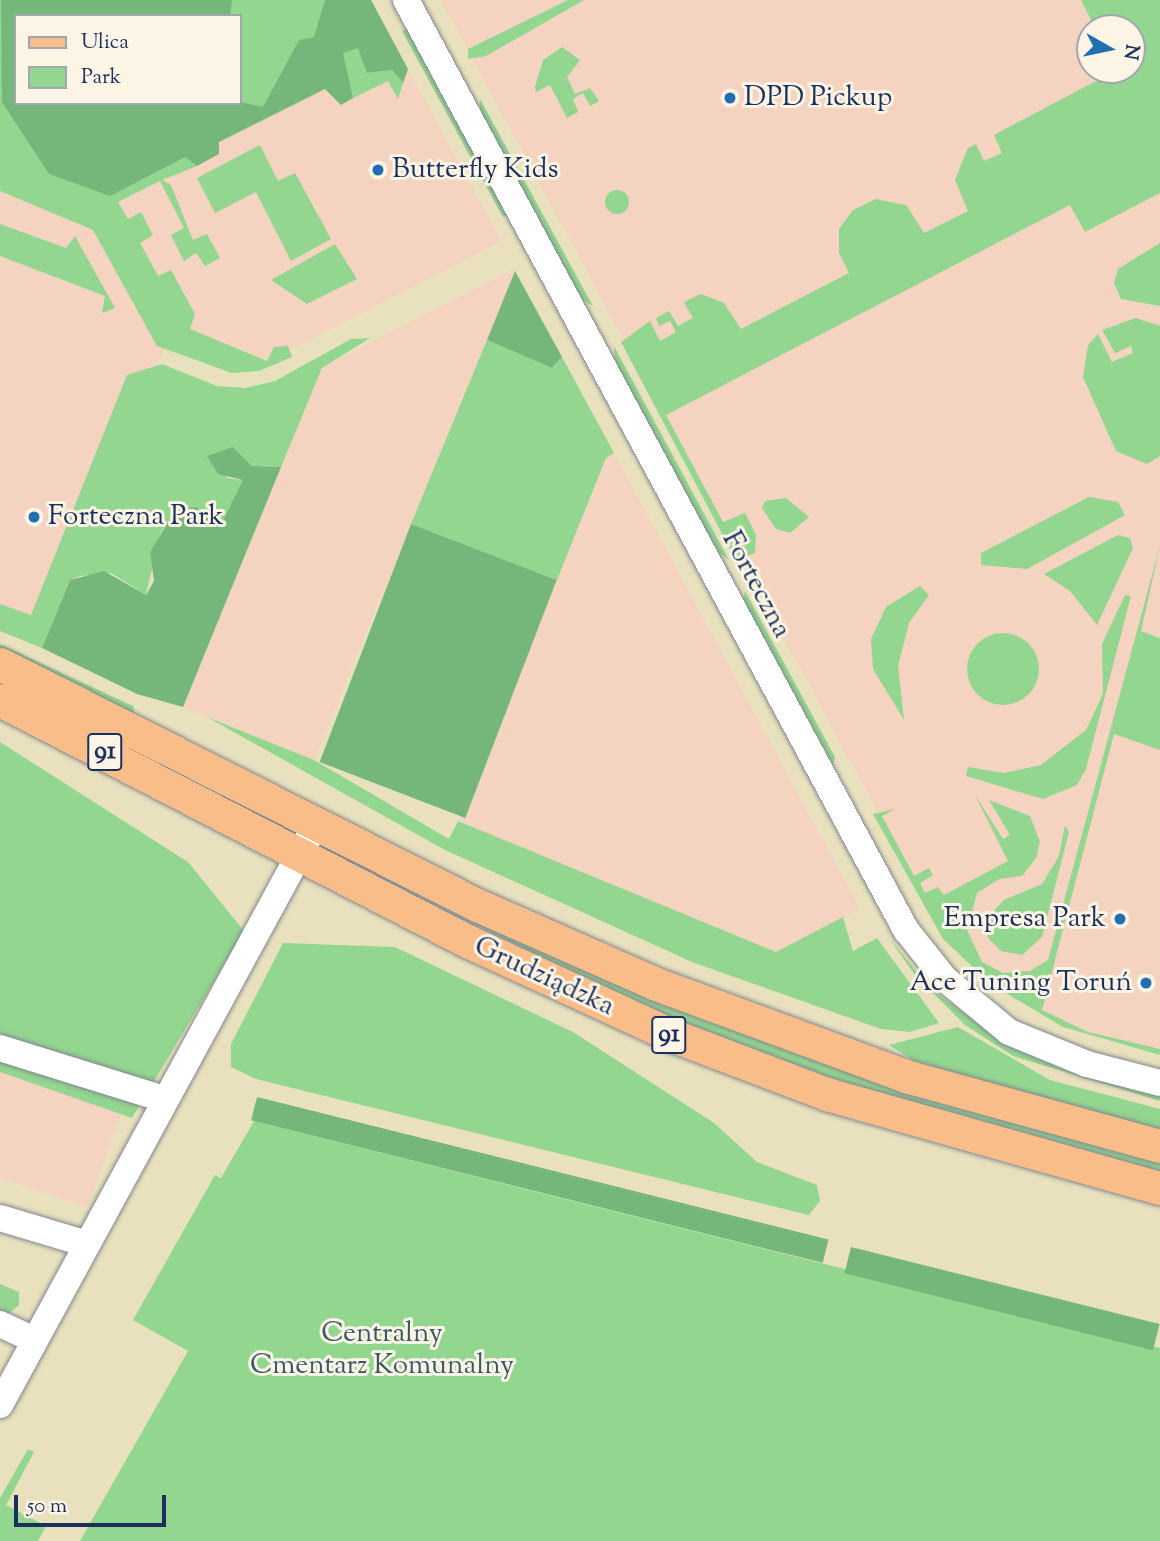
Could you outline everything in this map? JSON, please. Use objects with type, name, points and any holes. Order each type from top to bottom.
[{"type":"main road","name":"Grudziądzka","points":[[0,664],[475,904],[785,1034],[989,1101],[1160,1146]]},
{"type":"main road","name":"Grudziądzka","points":[[0,700],[467,942],[674,1037],[827,1094],[1160,1188]]},
{"type":"street","name":"Forteczna","points":[[406,0],[906,930],[945,979],[1009,1032],[1074,1059],[1160,1083]]},
{"type":"street","points":[[0,1405],[164,1099],[316,824]]},
{"type":"street","points":[[0,1048],[164,1099]]},
{"type":"street","points":[[0,1218],[87,1244]]},
{"type":"street","points":[[0,1324],[34,1340]]},
{"type":"shaded area","points":[[441,0],[1091,0],[1098,14],[1076,14],[1076,84],[1136,84],[1160,128],[1160,1051],[1088,1032],[1042,1010],[977,962],[927,904]]},
{"type":"shaded area","points":[[396,47],[501,241],[270,361],[174,324],[42,648],[0,629],[0,156],[104,194]]},
{"type":"shaded area","points":[[517,267],[314,760],[183,707],[322,368]]},
{"type":"shaded area","points":[[614,453],[860,909],[776,952],[458,821],[606,458]]},
{"type":"shaded area","points":[[0,1072],[121,1114],[88,1207],[0,1178]]},
{"type":"green space","points":[[0,0],[371,0],[368,73],[392,70],[403,83],[398,99],[388,81],[353,98],[347,73],[186,157],[197,166],[162,180],[171,185],[193,240],[207,234],[220,258],[205,266],[196,253],[184,261],[171,235],[184,228],[160,181],[118,202],[128,219],[141,212],[153,235],[140,243],[158,276],[171,270],[195,314],[190,329],[267,361],[274,347],[288,346],[292,357],[259,371],[232,373],[157,346],[93,230],[0,191]]},
{"type":"green space","points":[[1,0],[232,0],[230,14],[14,14],[14,105],[242,105],[242,102],[263,107],[299,40],[314,37],[325,0],[371,0],[408,69],[403,83],[392,70],[367,73],[358,48],[343,53],[353,98],[341,105],[325,89],[219,142],[219,154],[197,166],[185,157],[110,196],[49,174],[2,102]]},
{"type":"green space","points":[[568,0],[584,0],[486,56],[468,59],[468,49]]},
{"type":"green space","points":[[1081,0],[1160,0],[1160,193],[1085,232],[1070,205],[666,415],[723,522],[745,513],[756,535],[755,553],[736,560],[621,342],[650,321],[660,341],[676,332],[670,321],[659,326],[656,318],[669,311],[678,326],[693,318],[684,302],[701,294],[724,303],[741,329],[849,273],[839,253],[839,229],[853,210],[876,199],[906,205],[924,233],[968,211],[955,180],[968,148],[976,144],[984,161],[1002,153],[994,135],[1091,84],[1146,84],[1146,14],[1088,14]]},
{"type":"green space","points":[[409,28],[508,214],[503,217],[402,31]]},
{"type":"green space","points":[[562,47],[580,60],[567,77],[575,94],[590,88],[599,101],[590,106],[583,93],[573,99],[578,112],[567,118],[550,85],[536,92],[535,87],[543,60]]},
{"type":"green space","points":[[480,99],[593,306],[575,296],[480,109]]},
{"type":"green space","points":[[260,145],[278,181],[295,173],[331,239],[291,261],[256,192],[215,213],[197,178]]},
{"type":"green space","points":[[617,190],[625,194],[629,202],[625,210],[617,214],[609,210],[605,202],[609,194]]},
{"type":"green space","points":[[0,224],[66,248],[75,236],[115,308],[102,313],[105,296],[0,256]]},
{"type":"green space","points":[[1160,243],[1160,306],[1121,299],[1114,283],[1118,269]]},
{"type":"green space","points":[[335,244],[357,279],[307,304],[271,280]]},
{"type":"green space","points":[[515,271],[562,357],[552,368],[487,340]]},
{"type":"green space","points":[[1136,318],[1160,326],[1160,456],[1147,464],[1116,451],[1083,377],[1088,345],[1098,334],[1112,362],[1133,353],[1131,346],[1115,353],[1102,330]]},
{"type":"green space","points":[[370,338],[322,368],[281,467],[252,466],[233,447],[227,478],[243,480],[243,489],[221,525],[196,507],[176,509],[160,534],[146,595],[111,573],[80,576],[70,580],[42,648],[0,631],[0,604],[31,615],[127,375],[162,364],[217,386],[245,388],[275,381],[351,339]]},
{"type":"green space","points":[[487,340],[552,368],[562,357],[614,453],[606,458],[557,580],[411,524]]},
{"type":"green space","points":[[614,346],[729,560],[713,549],[615,364]]},
{"type":"green space","points":[[233,447],[252,466],[281,467],[183,707],[137,694],[42,648],[70,580],[104,571],[146,595],[154,581],[150,552],[176,509],[196,507],[221,525],[243,480],[218,474],[207,456]]},
{"type":"green space","points":[[1089,497],[1118,502],[1125,515],[1027,569],[981,565],[981,553]]},
{"type":"green space","points":[[786,498],[809,517],[790,533],[776,529],[762,508],[765,501]]},
{"type":"green space","points":[[411,524],[557,580],[465,818],[320,762]]},
{"type":"green space","points":[[1118,535],[1130,538],[1133,548],[1097,625],[1070,591],[1044,574]]},
{"type":"green space","points":[[1160,546],[1141,631],[1160,638],[1160,750],[1114,734],[1042,1010],[1088,1032],[1160,1049],[1160,1055],[1063,1027],[991,984],[943,939],[873,814],[895,809],[882,816],[914,876],[929,868],[933,875],[920,883],[925,893],[938,887],[944,895],[1008,861],[975,795],[1003,839],[1010,835],[989,800],[1030,816],[1040,842],[1036,858],[1022,876],[999,879],[977,893],[967,930],[982,962],[1003,973],[1030,971],[1048,960]]},
{"type":"green space","points":[[920,586],[929,595],[909,623],[898,666],[904,720],[873,669],[871,639],[886,607]]},
{"type":"green space","points":[[745,591],[835,757],[833,765],[743,600]]},
{"type":"green space","points":[[1125,595],[1131,596],[1086,769],[1077,785],[1043,799],[966,776],[968,767],[1004,773],[1041,765],[1086,730],[1103,694],[1102,644]]},
{"type":"green space","points":[[1010,633],[1029,643],[1037,655],[1037,683],[1029,695],[1017,703],[996,705],[977,695],[969,683],[967,662],[977,643],[989,635]]},
{"type":"green space","points":[[0,644],[133,706],[136,718],[0,651]]},
{"type":"green space","points":[[207,717],[314,760],[449,839],[458,821],[776,952],[843,917],[853,951],[877,938],[939,1023],[910,1032],[881,1029],[692,962],[445,850]]},
{"type":"green space","points":[[0,742],[188,862],[244,931],[132,1118],[0,1072]]},
{"type":"green space","points":[[1065,825],[1069,832],[1042,937],[1022,955],[1001,951],[988,938],[986,919],[1004,900],[1042,884],[1059,856]]},
{"type":"green space","points":[[375,871],[663,1005],[855,1075],[1160,1160],[1160,1177],[831,1081],[617,998]]},
{"type":"green space","points":[[889,938],[931,989],[1002,1040],[1160,1092],[1160,1101],[1013,1056],[965,1025],[915,975]]},
{"type":"green space","points":[[283,943],[395,947],[573,1032],[714,1123],[757,1162],[817,1185],[820,1201],[809,1215],[256,1079],[231,1067],[231,1044]]},
{"type":"green space","points":[[958,1027],[1050,1080],[1160,1109],[1160,1132],[929,1070],[889,1045]]},
{"type":"green space","points":[[257,1097],[829,1239],[823,1263],[251,1120]]},
{"type":"green space","name":"Centralny Cmentarz Komunalny","points":[[254,1121],[1160,1348],[1160,1541],[80,1541],[188,1351],[133,1320],[215,1175],[221,1178]]},
{"type":"green space","points":[[851,1247],[1160,1324],[1153,1350],[844,1273]]},
{"type":"green space","points":[[0,1284],[19,1292],[19,1305],[8,1314],[0,1313]]},
{"type":"green space","points":[[28,1449],[34,1452],[6,1505],[46,1526],[38,1541],[0,1541],[0,1498]]},
{"type":"place","name":"DPD Pickup","points":[[730,98]]},
{"type":"place","name":"Butterfly Kids","points":[[378,170]]},
{"type":"place","name":"Forteczna Park","points":[[34,517]]},
{"type":"place","name":"Empresa Park","points":[[1120,919]]},
{"type":"place","name":"Ace Tuning Toruń","points":[[1146,983]]}]
